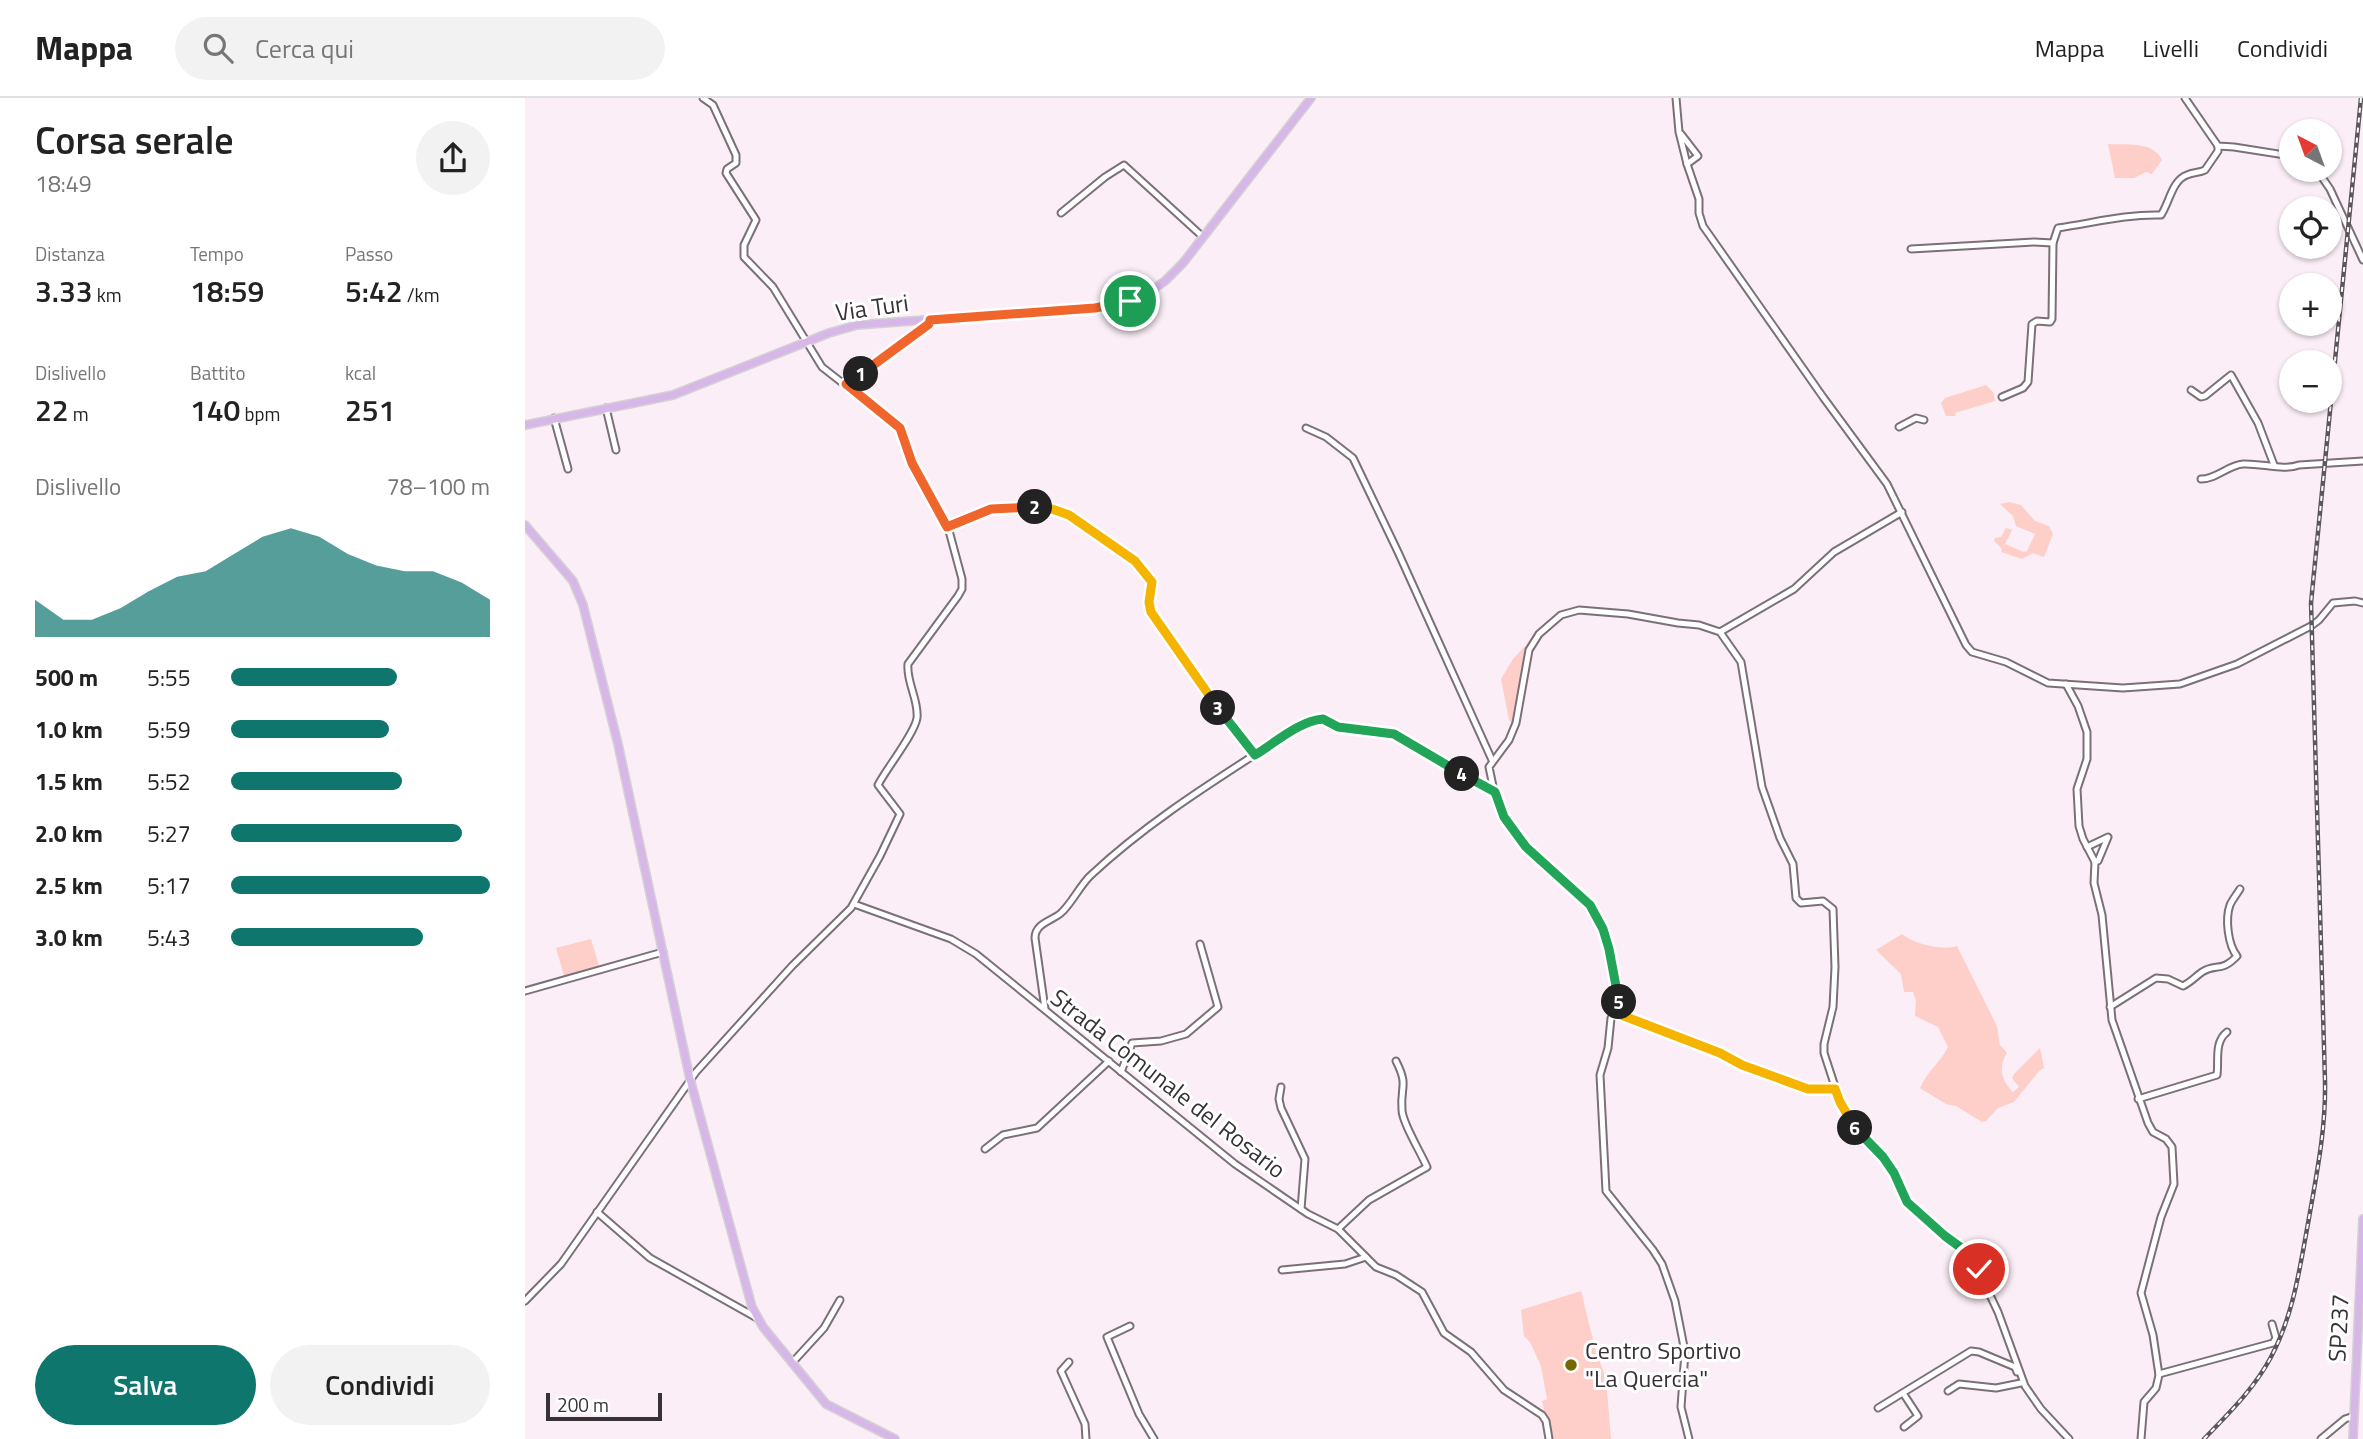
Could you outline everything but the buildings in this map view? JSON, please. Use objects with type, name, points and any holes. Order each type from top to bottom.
[{"type":"main road","name":"Via Turi","points":[[525,425],[684,391],[806,342],[857,325],[1085,309],[1124,303],[1143,296],[1165,281],[1184,263],[1311,98]]},
{"type":"main road","points":[[525,525],[566,571],[581,597],[618,744],[690,1079],[748,1298],[757,1318],[826,1404],[895,1439]]},
{"type":"main road","name":"SP237","points":[[2353,1439],[2363,1219]]},
{"type":"street","points":[[525,1301],[561,1264],[690,1079],[774,985],[854,904],[899,817],[897,808],[879,785],[917,721],[908,664],[962,589],[947,527],[912,463],[900,428],[825,369],[773,287],[744,257],[744,245],[756,220],[726,173],[727,169],[736,163],[736,155],[713,105],[703,98]]},
{"type":"street","points":[[1676,98],[1679,132],[1699,198],[1699,213],[1703,226],[1887,484],[1949,612],[1972,652],[2006,662],[2048,682],[2123,688],[2180,684],[2237,664],[2311,626],[2333,603],[2363,603]]},
{"type":"street","points":[[2002,397],[2028,383],[2034,345],[2033,321],[2050,322],[2052,319],[2053,243],[2058,228],[2111,220],[2124,215],[2161,215],[2168,198],[2181,179],[2205,170],[2218,150],[2185,98]]},
{"type":"street","points":[[1679,132],[1698,156],[1687,164]]},
{"type":"street","points":[[2217,146],[2279,154]]},
{"type":"street","points":[[1061,214],[1105,177],[1124,165],[1203,237]]},
{"type":"street","points":[[2325,182],[2363,260]]},
{"type":"street","points":[[1911,249],[2053,243]]},
{"type":"street","points":[[846,384],[929,324],[930,320]]},
{"type":"street","points":[[2191,390],[2201,397],[2205,396],[2231,375],[2258,423],[2274,465]]},
{"type":"street","points":[[606,408],[616,450]]},
{"type":"street","points":[[554,418],[568,469]]},
{"type":"street","points":[[1899,427],[1916,418],[1924,420]]},
{"type":"street","points":[[1306,428],[1326,437],[1353,458],[1492,760]]},
{"type":"street","points":[[2201,479],[2221,475],[2241,464],[2274,465],[2290,469],[2299,465],[2363,461]]},
{"type":"street","points":[[947,527],[996,508],[1048,508],[1069,515],[1135,561],[1152,582],[1149,605],[1153,615],[1207,695],[1255,755]]},
{"type":"street","points":[[1720,632],[1784,596],[1802,584],[1834,552],[1902,512]]},
{"type":"street","points":[[1689,1439],[1681,1407],[1685,1352],[1675,1301],[1662,1264],[1606,1191],[1600,1075],[1608,1048],[1613,1015],[1619,1005],[1609,949],[1603,929],[1590,905],[1526,847],[1504,817],[1489,767],[1509,740],[1516,723],[1529,650],[1539,634],[1561,615],[1580,610],[1699,625],[1720,632],[1741,662],[1762,787],[1780,838],[1793,863],[1796,898],[1801,903],[1822,901],[1833,909],[1833,1007],[1824,1053],[1840,1102],[1855,1128],[1883,1157],[1894,1173],[1907,1202],[1971,1255],[1998,1312],[2023,1385]]},
{"type":"street","points":[[2066,684],[2078,706],[2087,732],[2087,759],[2077,789],[2079,826],[2095,862],[2094,883],[2102,915],[2110,1007],[2139,1099],[2154,1132],[2166,1139],[2172,1147],[2173,1156],[2174,1184],[2161,1217],[2141,1293],[2153,1335],[2159,1374],[2156,1388],[2144,1402],[2141,1439]]},
{"type":"street","points":[[1045,1009],[1035,938],[1037,930],[1062,913],[1084,883],[1107,861],[1191,797],[1314,720],[1323,719],[1338,727],[1387,733],[1402,738],[1495,792]]},
{"type":"street","points":[[2087,846],[2108,837],[2098,861],[2095,862]]},
{"type":"street","points":[[2110,1007],[2156,978],[2168,979],[2183,986],[2204,971],[2227,967],[2237,956],[2228,930],[2229,905],[2240,890]]},
{"type":"street","name":"Strada Comunale del Rosario","points":[[854,904],[951,939],[977,954],[1234,1164],[1301,1209],[1338,1228],[1378,1268],[1397,1275],[1422,1292],[1444,1333],[1471,1352],[1504,1390],[1542,1415],[1546,1421],[1549,1439]]},
{"type":"street","points":[[1121,1072],[1132,1043],[1161,1041],[1186,1034],[1217,1009],[1200,944]]},
{"type":"street","points":[[525,990],[663,952]]},
{"type":"street","points":[[1613,1015],[1720,1053],[1742,1065],[1808,1089],[1835,1089]]},
{"type":"street","points":[[2139,1099],[2217,1075],[2217,1049],[2221,1037],[2227,1031]]},
{"type":"street","points":[[1338,1228],[1378,1194],[1426,1167],[1401,1112],[1404,1080],[1396,1060]]},
{"type":"street","points":[[985,1149],[1003,1135],[1037,1128],[1109,1062]]},
{"type":"street","points":[[1281,1087],[1281,1108],[1305,1159],[1301,1209]]},
{"type":"street","points":[[597,1212],[650,1258],[757,1318]]},
{"type":"street","points":[[1282,1270],[1345,1264],[1366,1257]]},
{"type":"street","points":[[792,1363],[824,1328],[839,1300]]},
{"type":"street","points":[[2159,1374],[2273,1343],[2276,1338],[2272,1324]]},
{"type":"street","points":[[1130,1326],[1107,1337],[1139,1414],[1154,1439]]},
{"type":"street","points":[[1878,1408],[1975,1350],[2015,1367],[2023,1385],[2041,1409],[2069,1439]]},
{"type":"street","points":[[1069,1362],[1061,1371],[1087,1430],[1086,1439]]},
{"type":"street","points":[[1948,1391],[1959,1384],[1996,1388],[2023,1385]]},
{"type":"street","points":[[1903,1393],[1918,1416],[1904,1427]]},
{"type":"street","points":[[2321,1439],[2345,1419],[2354,1416]]},
{"type":"shaded area","points":[[2108,144],[2146,147],[2158,154],[2162,160],[2152,174],[2146,172],[2134,178],[2115,178]]},
{"type":"shaded area","points":[[1986,385],[1993,392],[1995,401],[1955,413],[1956,416],[1946,416],[1941,403],[1945,398]]},
{"type":"shaded area","points":[[2009,502],[2021,505],[2035,521],[2049,526],[2053,534],[2044,557],[2033,553],[2022,559],[2001,552],[2002,549],[1994,541],[1995,538],[2001,537],[2006,528],[2012,530],[2005,544],[2024,552],[2035,534],[2016,526],[2013,516],[2000,504]]},
{"type":"shaded area","points":[[1525,646],[1528,650],[1514,726],[1509,720],[1501,679]]},
{"type":"shaded area","points":[[1902,934],[1928,946],[1957,946],[1997,1026],[2000,1045],[2007,1053],[2002,1063],[2002,1073],[2013,1092],[2019,1087],[2012,1078],[2014,1074],[2040,1048],[2044,1068],[2014,1102],[1998,1108],[1986,1121],[1982,1122],[1956,1106],[1946,1104],[1920,1088],[1948,1047],[1938,1027],[1915,1016],[1916,1001],[1913,992],[1904,992],[1901,974],[1876,950]]},
{"type":"shaded area","points":[[591,939],[600,969],[565,979],[556,948]]},
{"type":"shaded area","name":"Centro Sportivo \"La Quercia\"","points":[[1581,1291],[1596,1352],[1606,1378],[1611,1439],[1550,1439],[1542,1401],[1547,1399],[1541,1366],[1530,1342],[1524,1336],[1521,1310]]},
{"type":"railway","points":[[2204,1439],[2257,1380],[2279,1341],[2299,1272],[2322,1133],[2325,1081],[2311,603],[2361,98]]},
{"type":"place","name":"Centro Sportivo \"La Quercia\"","points":[[1571,1365]]},
{"type":"route","points":[[1130,301],[1095,308],[930,320],[929,324],[846,384],[900,428],[912,463],[947,527],[996,508],[1048,508],[1069,515],[1135,561],[1152,582],[1149,605],[1151,612],[1207,695],[1255,755],[1314,720],[1323,719],[1338,727],[1394,734],[1495,792],[1504,817],[1526,847],[1590,905],[1603,929],[1609,949],[1619,998],[1616,1013],[1720,1053],[1728,1060],[1808,1089],[1835,1089],[1855,1128],[1883,1157],[1894,1173],[1907,1202],[1971,1255],[1979,1269]]}]
